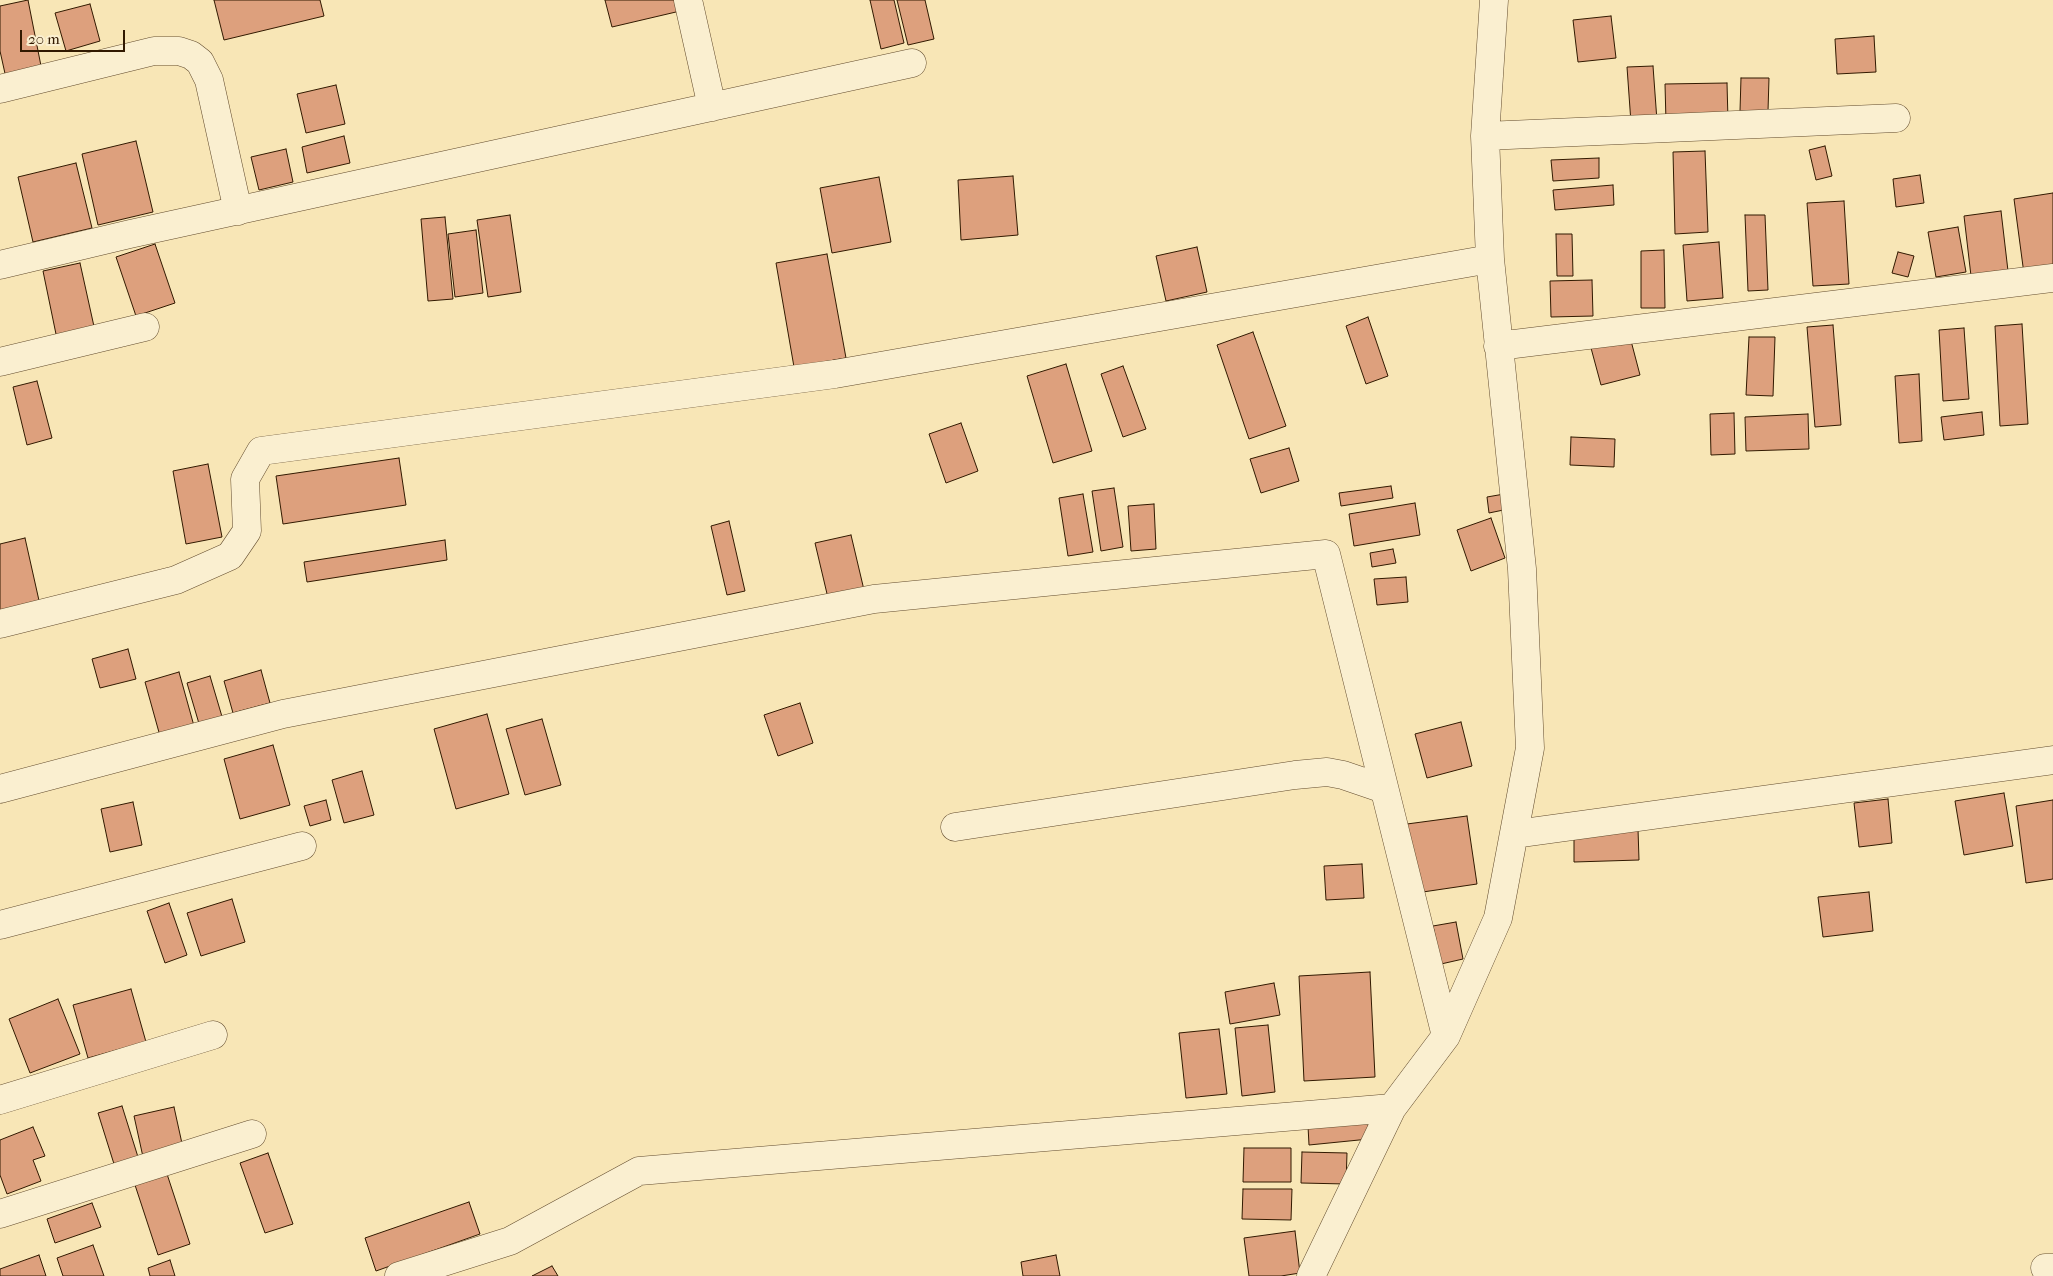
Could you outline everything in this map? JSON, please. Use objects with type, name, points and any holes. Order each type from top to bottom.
[{"type":"street","points":[[688,0],[712,107]]},
{"type":"street","points":[[1311,1276],[1392,1108],[1446,1036],[1498,918],[1530,748],[1522,569],[1490,259],[1485,136],[1494,0]]},
{"type":"street","points":[[0,89],[154,51],[179,51],[190,55],[200,62],[209,80],[238,211]]},
{"type":"street","points":[[0,265],[912,63]]},
{"type":"street","points":[[1485,136],[1896,118]]},
{"type":"street","points":[[0,624],[176,580],[230,556],[247,531],[245,479],[261,451],[835,374],[1490,259]]},
{"type":"street","points":[[1498,346],[2053,278]]},
{"type":"street","points":[[0,362],[146,327]]},
{"type":"street","points":[[0,789],[283,714],[874,599],[1326,554],[1446,1036]]},
{"type":"street","points":[[1515,834],[2053,760]]},
{"type":"street","points":[[955,827],[1311,773],[1327,772],[1343,775],[1384,789]]},
{"type":"street","points":[[0,925],[302,846]]},
{"type":"street","points":[[0,1100],[213,1035]]},
{"type":"street","points":[[399,1276],[510,1241],[638,1171],[1392,1108]]},
{"type":"street","points":[[0,1214],[252,1134]]},
{"type":"building","points":[[28,0],[42,71],[6,78],[0,51],[0,6]]},
{"type":"building","points":[[214,0],[320,0],[324,16],[224,40]]},
{"type":"building","points":[[605,0],[691,0],[693,8],[612,27]]},
{"type":"building","points":[[870,0],[894,0],[904,43],[881,49]]},
{"type":"building","points":[[897,0],[925,0],[934,39],[908,45]]},
{"type":"building","points":[[90,4],[100,41],[66,51],[55,13]]},
{"type":"building","points":[[1611,16],[1616,58],[1578,62],[1573,20]]},
{"type":"building","points":[[1874,36],[1876,72],[1837,74],[1835,39]]},
{"type":"building","points":[[1653,66],[1657,121],[1631,123],[1627,67]]},
{"type":"building","points":[[1741,78],[1769,78],[1768,111],[1740,111]]},
{"type":"building","points":[[1727,83],[1728,120],[1666,122],[1665,84]]},
{"type":"building","points":[[336,85],[345,124],[306,133],[297,94]]},
{"type":"building","points":[[344,136],[350,163],[307,173],[302,147]]},
{"type":"building","points":[[136,141],[153,212],[98,225],[82,154]]},
{"type":"building","points":[[1825,146],[1832,176],[1816,180],[1809,150]]},
{"type":"building","points":[[286,149],[293,182],[259,190],[251,157]]},
{"type":"building","points":[[1705,151],[1708,232],[1675,234],[1673,152]]},
{"type":"building","points":[[1599,158],[1599,178],[1553,181],[1551,160]]},
{"type":"building","points":[[76,163],[92,228],[33,242],[18,177]]},
{"type":"building","points":[[1920,175],[1924,203],[1896,207],[1893,179]]},
{"type":"building","points":[[1013,176],[1018,235],[961,240],[958,180]]},
{"type":"building","points":[[879,177],[891,242],[832,253],[820,188]]},
{"type":"building","points":[[1613,185],[1614,205],[1555,210],[1553,190]]},
{"type":"building","points":[[2053,193],[2053,270],[2024,274],[2014,199]]},
{"type":"building","points":[[1844,201],[1849,284],[1813,286],[1807,203]]},
{"type":"building","points":[[2001,211],[2008,271],[1971,276],[1964,216]]},
{"type":"building","points":[[510,215],[521,292],[488,297],[477,220]]},
{"type":"building","points":[[1745,215],[1765,215],[1768,290],[1748,291]]},
{"type":"building","points":[[445,217],[453,299],[428,301],[421,219]]},
{"type":"building","points":[[1958,227],[1966,272],[1936,277],[1928,232]]},
{"type":"building","points":[[476,230],[483,293],[455,297],[448,234]]},
{"type":"building","points":[[1556,234],[1572,234],[1573,276],[1557,276]]},
{"type":"building","points":[[1719,242],[1723,298],[1687,301],[1683,245]]},
{"type":"building","points":[[155,244],[175,303],[136,316],[116,257]]},
{"type":"building","points":[[1197,247],[1207,292],[1166,301],[1156,256]]},
{"type":"building","points":[[1664,250],[1665,308],[1641,308],[1641,251]]},
{"type":"building","points":[[1898,252],[1914,256],[1908,277],[1892,273]]},
{"type":"building","points":[[827,254],[846,358],[794,367],[776,263]]},
{"type":"building","points":[[80,263],[95,331],[57,339],[43,271]]},
{"type":"building","points":[[1592,280],[1593,316],[1551,317],[1550,281]]},
{"type":"building","points":[[1368,317],[1388,376],[1366,384],[1346,326]]},
{"type":"building","points":[[2022,324],[2028,424],[2000,426],[1995,326]]},
{"type":"building","points":[[1833,325],[1841,425],[1815,427],[1807,327]]},
{"type":"building","points":[[1964,328],[1969,399],[1943,401],[1939,330]]},
{"type":"building","points":[[1253,332],[1286,426],[1249,439],[1217,345]]},
{"type":"building","points":[[1630,337],[1640,375],[1601,385],[1591,348]]},
{"type":"building","points":[[1749,337],[1775,337],[1773,396],[1746,395]]},
{"type":"building","points":[[1066,364],[1092,451],[1053,463],[1027,376]]},
{"type":"building","points":[[1123,366],[1146,429],[1123,437],[1101,374]]},
{"type":"building","points":[[1919,374],[1922,441],[1899,443],[1895,376]]},
{"type":"building","points":[[37,381],[52,438],[27,445],[13,387]]},
{"type":"building","points":[[1982,412],[1984,435],[1944,440],[1941,417]]},
{"type":"building","points":[[1734,413],[1735,454],[1711,455],[1710,414]]},
{"type":"building","points":[[1808,414],[1809,449],[1746,451],[1745,417]]},
{"type":"building","points":[[961,423],[978,471],[946,483],[929,434]]},
{"type":"building","points":[[1571,437],[1615,439],[1614,467],[1570,465]]},
{"type":"building","points":[[1289,448],[1299,481],[1261,493],[1250,459]]},
{"type":"building","points":[[399,458],[406,505],[283,524],[276,476]]},
{"type":"building","points":[[208,464],[222,537],[186,544],[173,471]]},
{"type":"building","points":[[1391,486],[1393,498],[1341,506],[1339,493]]},
{"type":"building","points":[[1114,488],[1123,547],[1101,551],[1092,491]]},
{"type":"building","points":[[1510,493],[1513,508],[1489,513],[1487,497]]},
{"type":"building","points":[[1083,494],[1093,552],[1068,556],[1059,498]]},
{"type":"building","points":[[1415,503],[1420,535],[1354,546],[1349,514]]},
{"type":"building","points":[[1154,504],[1156,549],[1131,551],[1128,506]]},
{"type":"building","points":[[1491,518],[1505,558],[1471,571],[1457,530]]},
{"type":"building","points":[[729,521],[745,591],[727,595],[711,526]]},
{"type":"building","points":[[851,535],[864,590],[828,598],[815,543]]},
{"type":"building","points":[[25,538],[40,605],[0,615],[0,544]]},
{"type":"building","points":[[445,540],[447,560],[307,582],[304,562]]},
{"type":"building","points":[[1393,549],[1396,563],[1372,567],[1370,553]]},
{"type":"building","points":[[1406,577],[1408,602],[1377,605],[1374,579]]},
{"type":"building","points":[[128,649],[136,679],[100,688],[92,659]]},
{"type":"building","points":[[261,670],[270,703],[233,713],[224,681]]},
{"type":"building","points":[[179,672],[194,726],[160,736],[145,682]]},
{"type":"building","points":[[210,676],[223,720],[200,727],[187,683]]},
{"type":"building","points":[[800,703],[813,743],[778,756],[764,715]]},
{"type":"building","points":[[487,714],[509,794],[456,809],[434,729]]},
{"type":"building","points":[[542,719],[561,785],[525,795],[506,729]]},
{"type":"building","points":[[1461,722],[1472,766],[1427,778],[1415,734]]},
{"type":"building","points":[[273,745],[290,805],[240,819],[224,759]]},
{"type":"building","points":[[362,771],[374,815],[344,823],[332,780]]},
{"type":"building","points":[[2004,793],[2013,846],[1964,855],[1955,801]]},
{"type":"building","points":[[1888,799],[1892,843],[1859,847],[1854,803]]},
{"type":"building","points":[[326,800],[331,820],[310,826],[304,806]]},
{"type":"building","points":[[2053,800],[2053,879],[2026,883],[2016,806]]},
{"type":"building","points":[[133,802],[142,845],[110,852],[101,809]]},
{"type":"building","points":[[1467,816],[1477,884],[1416,893],[1407,824]]},
{"type":"building","points":[[1638,829],[1639,860],[1574,862],[1574,830]]},
{"type":"building","points":[[1362,864],[1364,898],[1326,900],[1324,866]]},
{"type":"building","points":[[1869,892],[1873,931],[1823,937],[1818,897]]},
{"type":"building","points":[[232,899],[245,942],[201,956],[187,913]]},
{"type":"building","points":[[169,903],[187,955],[165,963],[147,911]]},
{"type":"building","points":[[1456,922],[1463,959],[1441,964],[1433,926]]},
{"type":"building","points":[[1370,972],[1375,1077],[1304,1081],[1299,976]]},
{"type":"building","points":[[1274,983],[1280,1015],[1230,1024],[1225,992]]},
{"type":"building","points":[[131,989],[146,1042],[88,1058],[73,1005]]},
{"type":"building","points":[[58,999],[80,1054],[30,1073],[9,1019]]},
{"type":"building","points":[[1268,1025],[1275,1092],[1242,1096],[1235,1028]]},
{"type":"building","points":[[1219,1029],[1227,1094],[1186,1098],[1179,1033]]},
{"type":"building","points":[[122,1106],[138,1157],[114,1164],[98,1113]]},
{"type":"building","points":[[174,1107],[183,1148],[143,1157],[134,1116]]},
{"type":"building","points":[[1368,1121],[1369,1139],[1309,1145],[1308,1126]]},
{"type":"building","points":[[33,1127],[45,1156],[33,1160],[41,1181],[7,1194],[0,1175],[0,1140]]},
{"type":"building","points":[[1244,1148],[1291,1148],[1291,1182],[1243,1182]]},
{"type":"building","points":[[1302,1152],[1347,1153],[1346,1184],[1301,1183]]},
{"type":"building","points":[[268,1153],[293,1224],[265,1233],[240,1163]]},
{"type":"building","points":[[167,1174],[190,1244],[158,1255],[135,1185]]},
{"type":"building","points":[[1243,1189],[1292,1189],[1291,1220],[1242,1219]]},
{"type":"building","points":[[469,1202],[480,1234],[376,1271],[365,1238]]},
{"type":"building","points":[[92,1203],[101,1227],[55,1243],[47,1219]]},
{"type":"building","points":[[1295,1231],[1300,1273],[1281,1276],[1249,1276],[1244,1238]]},
{"type":"building","points":[[93,1245],[104,1276],[63,1276],[57,1258]]},
{"type":"building","points":[[39,1255],[46,1276],[0,1276],[0,1269]]},
{"type":"building","points":[[1056,1255],[1060,1276],[1023,1276],[1021,1262]]},
{"type":"building","points":[[170,1260],[175,1276],[150,1276],[148,1268]]},
{"type":"building","points":[[552,1266],[558,1276],[532,1276]]}]
